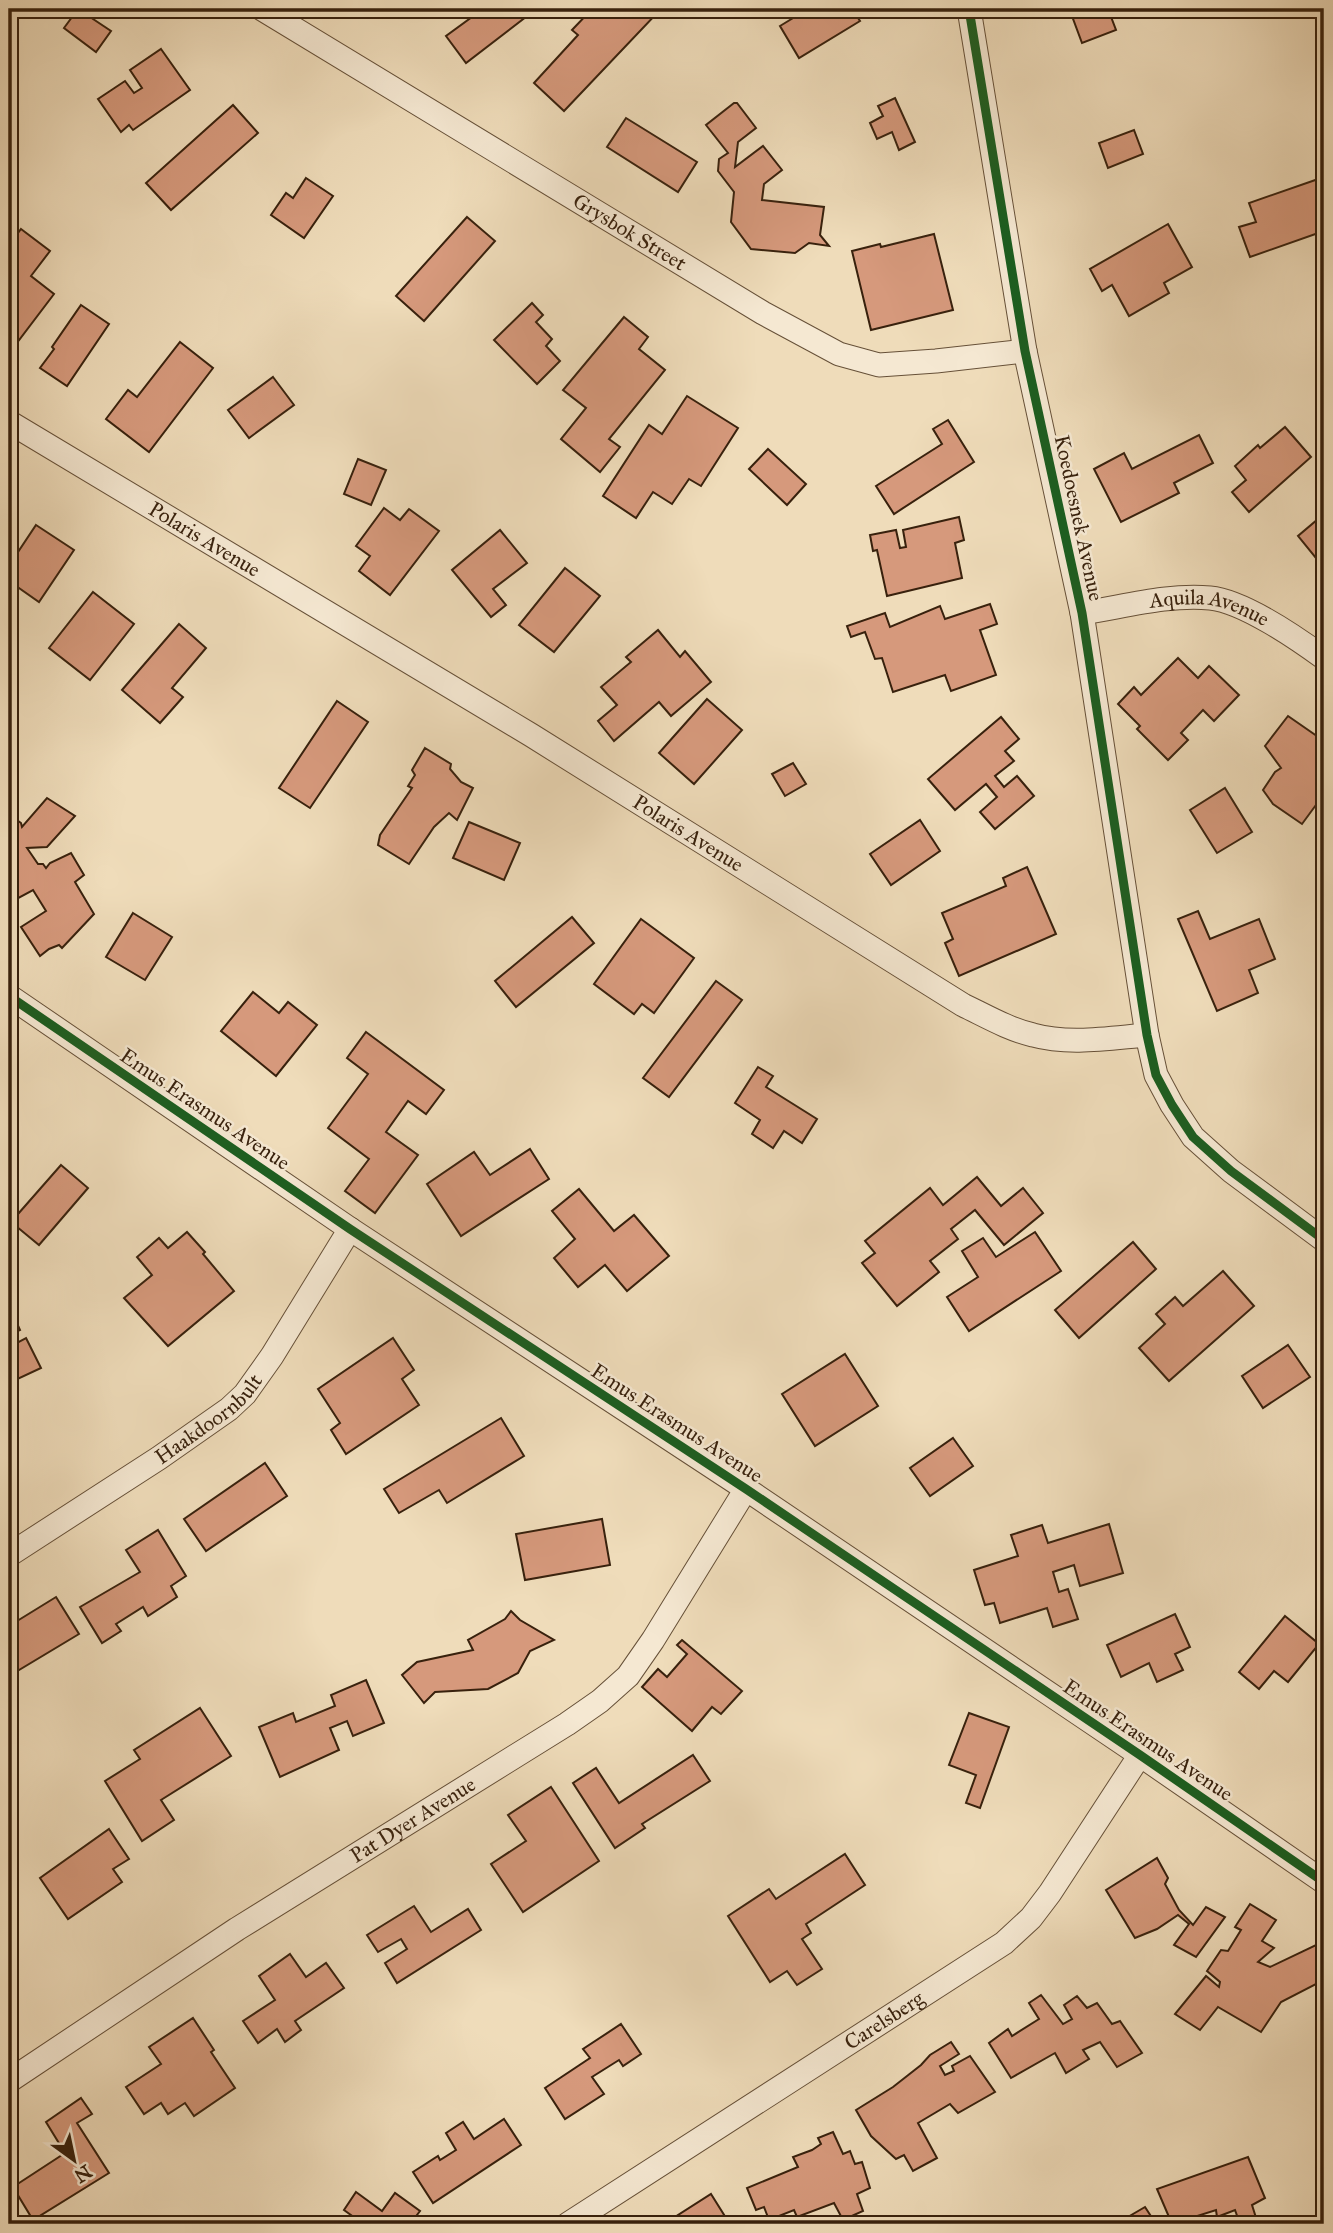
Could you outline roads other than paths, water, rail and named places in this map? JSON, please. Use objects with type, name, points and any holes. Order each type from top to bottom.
[{"type":"street","name":"Grysbok Street","points":[[262,9],[763,313],[839,354],[879,365],[1025,351]]},
{"type":"street","name":"Koedoesnek Avenue","points":[[969,9],[1025,351],[1082,614],[1147,1035]]},
{"type":"street","name":"Polaris Avenue","points":[[9,422],[531,735],[963,1006],[1012,1029],[1036,1036],[1092,1040],[1147,1035]]},
{"type":"street","name":"Aquila Avenue","points":[[1082,614],[1177,598],[1213,598],[1248,611],[1324,658]]},
{"type":"street","name":"Emus Erasmus Avenue","points":[[9,996],[350,1229],[746,1489],[1324,1882]]},
{"type":"street","points":[[1147,1035],[1156,1074],[1193,1137],[1231,1171],[1324,1240]]},
{"type":"street","name":"Haakdoornbult","points":[[9,1555],[159,1458],[229,1409],[245,1394],[272,1356],[350,1229]]},
{"type":"street","name":"Pat Dyer Avenue","points":[[9,2081],[237,1929],[600,1701],[628,1676],[647,1649],[746,1489]]},
{"type":"street","name":"Carelsberg","points":[[568,2224],[1004,1943],[1031,1918],[1050,1893],[1140,1755]]}]
